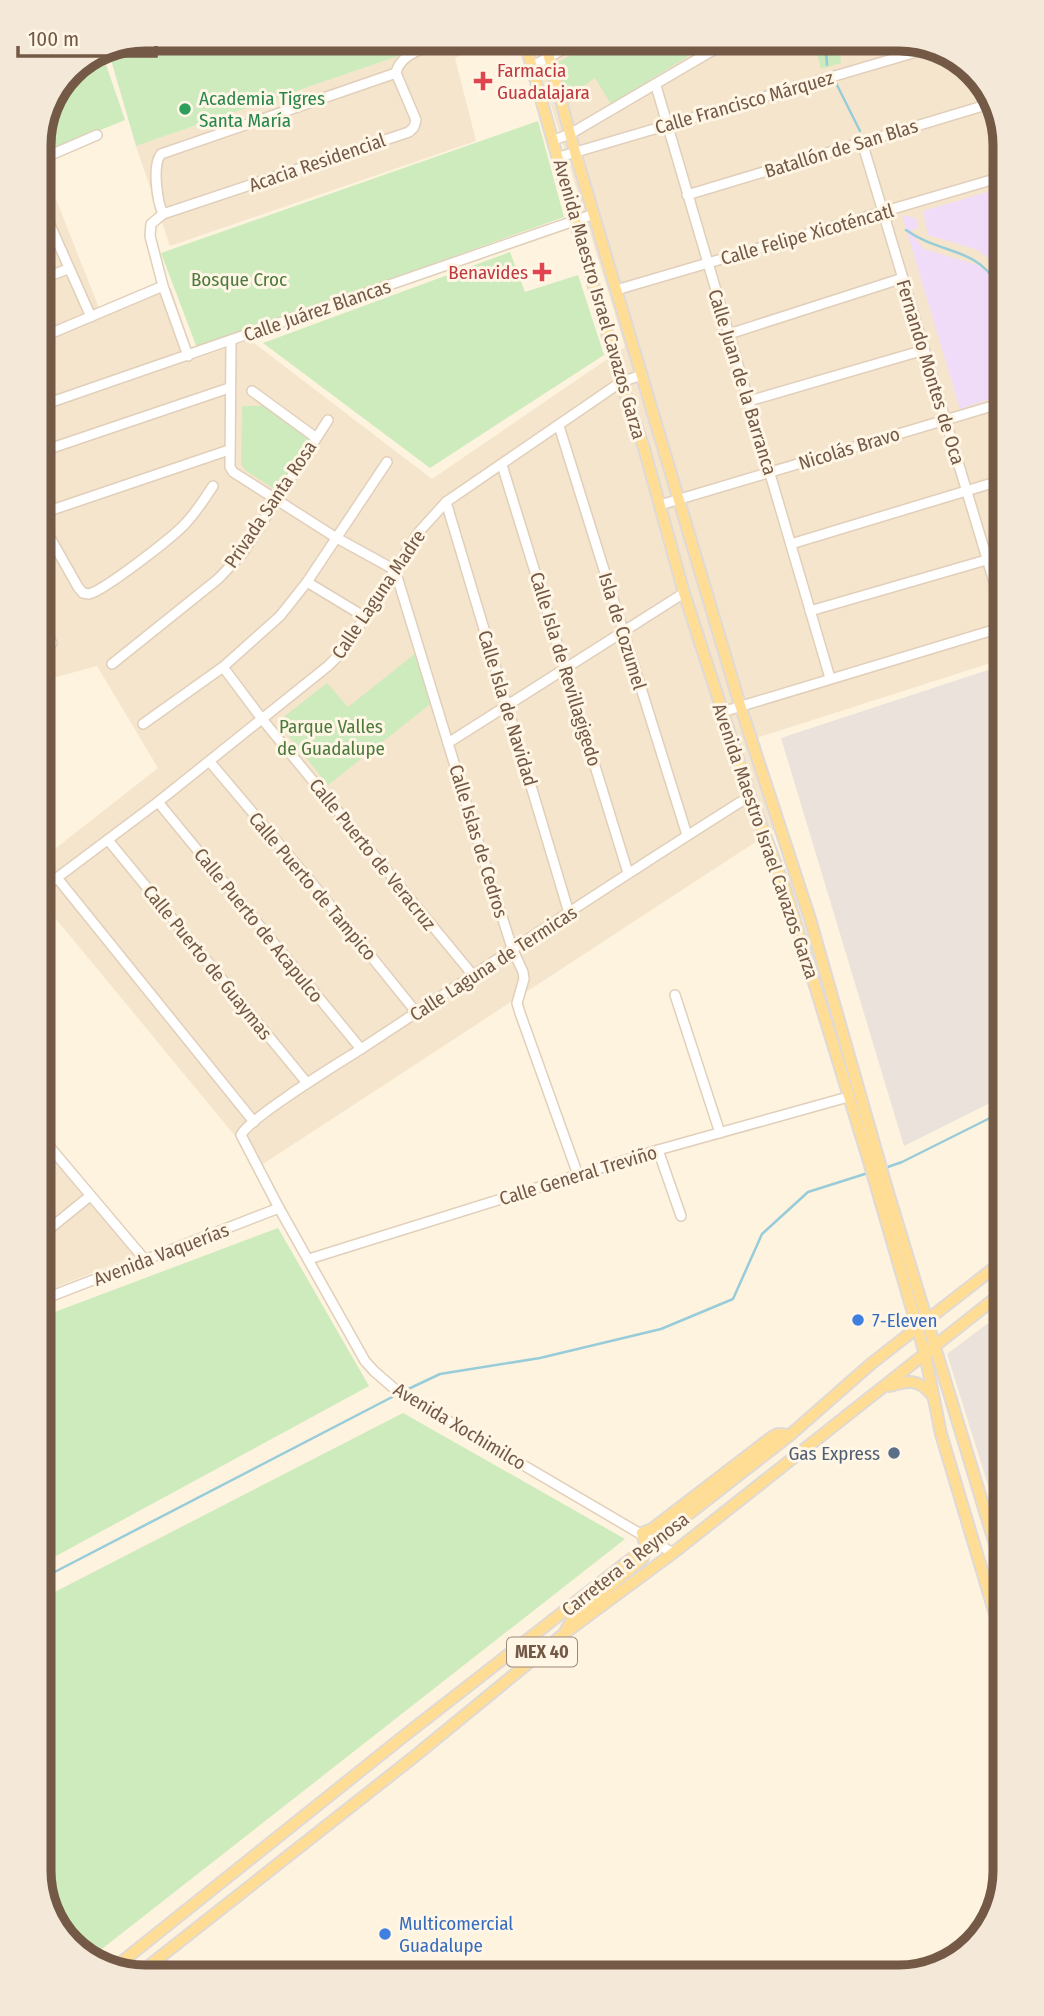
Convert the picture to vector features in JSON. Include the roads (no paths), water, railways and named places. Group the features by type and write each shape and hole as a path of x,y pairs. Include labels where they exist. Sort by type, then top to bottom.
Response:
{"main road":[{"name":"Avenida Maestro Israel Cavazos Garza","path":"528,51 621,382 660,505 684,593 750,796 785,888 848,1097 872,1155"},
{"name":"Avenida Maestro Israel Cavazos Garza","path":"547,51 740,705 810,919 925,1354 941,1434 993,1607"},
{"name":"Avenida Maestro Israel Cavazos Garza","path":"882,1190 927,1319 993,1537"},
{"name":"Carretera a Reynosa","path":"122,1962 404,1736 790,1435 872,1363 993,1269"},
{"path":"980,1310 993,1295"},
{"name":"Carretera a Reynosa","path":"150,1965 415,1756 565,1633 673,1553 993,1300"},
{"path":"884,1388 914,1381 925,1387 933,1398"},
{"path":"565,1633 573,1618 645,1555 650,1545 642,1533 652,1529 772,1437 784,1433 790,1435"}],"street":[{"path":"188,356 163,286 150,230 155,219 163,214 157,194 156,161 161,155 396,73 401,61 408,55 420,51"},
{"path":"533,66 561,51"},
{"path":"554,140 570,134 656,86 713,51"},
{"name":"Calle Francisco Márquez","path":"559,157 914,53"},
{"name":"Acacia Residencial","path":"163,214 409,132 416,120 396,73"},
{"name":"Calle Juan de la Barranca","path":"656,86 830,678"},
{"name":"Batallón de San Blas","path":"687,195 984,105"},
{"path":"51,155 97,135"},
{"name":"Fernando Montes de Oca","path":"862,142 993,579"},
{"name":"Calle Felipe Xicoténcatl","path":"616,290 993,179"},
{"name":"Calle Juárez Blancas","path":"51,402 594,214"},
{"path":"51,236 91,317"},
{"path":"51,275 68,269"},
{"path":"729,334 903,278"},
{"path":"51,333 163,286"},
{"path":"231,340 229,462 233,472 335,537 395,570"},
{"path":"749,401 924,350"},
{"name":"Calle Laguna Madre","path":"51,883 328,666 340,654 418,533 446,502 621,382 642,375"},
{"path":"51,448 229,388"},
{"path":"252,391 315,437"},
{"name":"Nicolás Bravo","path":"660,505 993,406"},
{"name":"Privada Santa Rosa","path":"112,664 218,579 242,554 328,420"},
{"name":"Isla de Cozumel","path":"559,426 688,835"},
{"path":"51,510 229,450"},
{"path":"143,724 223,667 280,616 307,582 387,462"},
{"name":"Calle Isla de Revillagigedo","path":"502,465 628,873"},
{"path":"791,544 993,483"},
{"path":"51,539 83,593 96,593 181,528 199,508 212,486"},
{"name":"Calle Isla de Navidad","path":"446,502 569,913"},
{"path":"810,611 993,558"},
{"name":"Calle Islas de Cedros","path":"395,570 512,948 524,979 517,1003 520,1013 578,1175"},
{"path":"307,582 365,617"},
{"path":"448,743 684,593"},
{"path":"722,712 993,630"},
{"name":"Calle Puerto de Veracruz","path":"223,667 262,719 472,974"},
{"name":"Calle Puerto de Tampico","path":"209,762 312,883 416,1012"},
{"name":"Calle Laguna de Termicas","path":"241,1135 254,1122 307,1083 750,796"},
{"name":"Calle Puerto de Acapulco","path":"158,802 361,1049"},
{"name":"Calle Puerto de Guaymas","path":"108,841 307,1083"},
{"path":"58,879 254,1122"},
{"path":"675,995 720,1133"},
{"name":"Calle General Treviño","path":"309,1259 658,1150 848,1097"},
{"name":"Avenida Xochimilco","path":"241,1135 365,1360 381,1378 397,1391 642,1533"},
{"path":"51,1149 146,1261"},
{"path":"658,1150 681,1216"},
{"path":"51,1228 90,1196"},
{"name":"Avenida Vaquerías","path":"51,1296 279,1208"},
{"path":"650,1545 673,1553"}],"waterway":[{"path":"826,51 827,65"},
{"path":"836,83 860,131"},
{"path":"906,230 979,263 993,278"},
{"path":"885,1168 993,1116"},
{"path":"402,1392 440,1374 540,1358 661,1329 733,1299 762,1234 808,1192 868,1173"},
{"path":"51,1574 396,1395"}],"place":[{"name":"Farmacia Guadalajara","path":"483,81"},
{"name":"Academia Tigres Santa María","path":"185,109"},
{"name":"Benavides","path":"542,272"},
{"name":"7-Eleven","path":"858,1320"},
{"name":"Gas Express","path":"894,1453"},
{"name":"Multicomercial Guadalupe","path":"385,1934"}],"park label":[{"name":"Bosque Croc","path":"239,279"},
{"name":"Parque Valles de Guadalupe","path":"331,737"}]}
